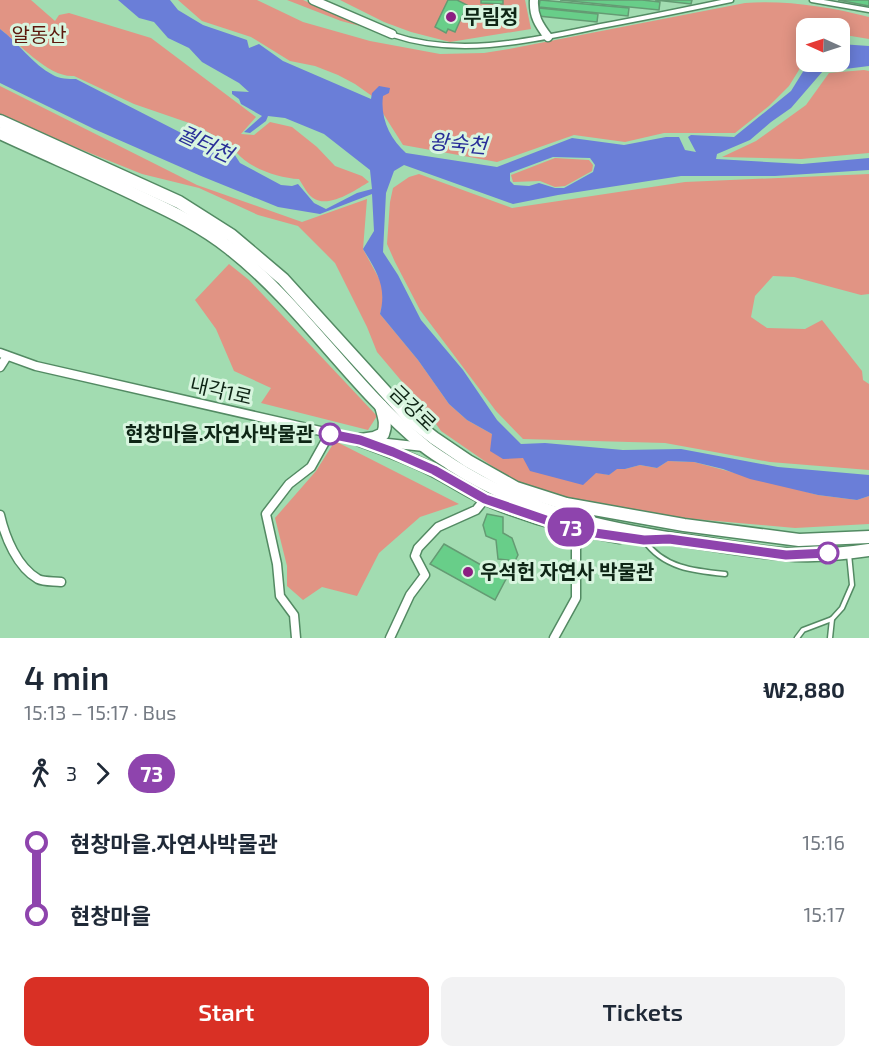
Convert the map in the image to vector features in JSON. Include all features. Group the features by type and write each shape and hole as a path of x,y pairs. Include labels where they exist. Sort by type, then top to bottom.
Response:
{"main road":[{"name":"금강로","path":"0,121 179,202 231,235 283,279 411,420 429,443 468,461 516,488 566,504 684,525 799,540 869,537"},
{"name":"금강로","path":"0,133 121,187 183,218 228,247 259,273 292,306 380,404 471,477 530,505 592,524 669,539 786,555 869,550"},
{"path":"360,440 382,434 385,420 380,404"},
{"path":"360,440 434,470 485,499 546,520 580,529 644,540 669,539"}],"street":[{"path":"313,0 392,34"},
{"path":"534,0 533,9 537,22 548,37"},
{"path":"0,367 3,355"},
{"name":"내각1로","path":"3,355 36,366 330,434 360,440 429,443"},
{"path":"296,638 294,615 280,596 277,564 266,514 289,484 311,466 330,434"},
{"path":"390,638 410,595 425,575 415,556 418,548 438,527 476,510 485,499"},
{"path":"0,515 4,532 23,567 39,580 61,582"},
{"path":"554,638 576,598 576,549 580,529"}],"lane":[{"path":"392,34 435,45 456,47 548,37 731,0"},
{"path":"812,0 869,10"},
{"path":"644,540 651,550 663,560 682,568 725,574"},
{"path":"797,638 803,630 832,619 842,608 852,585 849,553"},
{"path":"830,638 832,619"}],"green space":[{"name":"알동산","path":"0,0 31,0 55,21 59,15 69,13 151,38 256,117 241,134 254,135 270,122 292,127 317,147 335,166 362,176 369,182 342,197 319,201 309,194 299,179 282,177 248,163 236,152 238,150 235,147 195,125 134,104 74,76 55,71 45,66 0,29"},
{"path":"178,0 257,0 303,22 370,41 440,54 484,53 745,3 761,2 808,5 869,17 869,39 850,36 850,18 796,18 798,72 789,86 769,106 735,133 664,133 625,142 574,135 497,162 403,145 372,96 355,84 315,66 290,61 251,37 202,21"},
{"path":"287,0 303,0 364,27 341,21"},
{"path":"340,0 525,0 531,29 450,42 384,22"},
{"path":"869,71 869,153 801,159 722,157 756,141 806,105 829,73"},
{"path":"0,86 197,185 302,222 367,199 363,249 382,284 383,301 380,314 418,360 449,404 467,420 492,434 523,458 609,475 617,468 625,469 640,465 657,468 668,461 694,462 818,495 857,500 869,496 869,524 795,528 683,518 565,497 518,484 441,431 377,352 335,263 298,226 258,215 199,188 142,174 0,114"},
{"path":"555,158 589,160 593,165 592,171 565,186 555,187 540,181 513,182 511,175"},
{"path":"419,174 512,208 685,182 869,174 869,294 861,295 794,277 773,276 755,296 751,317 767,328 805,329 822,320 862,371 863,380 869,384 869,470 770,462 665,443 523,439 496,411 420,310 387,244 393,188 409,177"},
{"path":"229,264 249,280 377,416 368,430 261,403 271,388 234,371 216,329 195,300"},
{"path":"335,441 459,504 420,517 379,553 357,596 322,587 303,600 287,586 287,566 275,518 316,471"}],"water":[{"name":"궐터천","path":"118,0 170,0 178,10 203,25 247,40 249,48 259,44 283,61 371,99 372,93 379,86 390,88 389,93 383,96 383,112 387,128 406,153 497,167 572,138 624,145 666,137 679,137 685,150 696,152 688,137 691,135 734,137 791,91 803,72 822,72 791,108 750,140 717,154 716,159 802,164 869,158 869,170 775,176 681,176 513,204 404,165 394,171 386,193 383,252 398,275 421,320 463,370 497,420 521,444 545,443 623,450 681,449 778,467 869,475 869,496 857,500 818,495 750,479 694,462 668,461 657,468 640,465 617,469 609,475 596,473 583,485 530,471 523,458 503,459 490,451 492,434 467,420 449,404 418,360 380,314 382,296 379,280 363,249 374,231 372,194 320,214 278,207 94,129 0,83 0,29 53,75 76,79 193,139 222,144 231,149 240,163 281,185 298,184 314,203 326,209 357,193 372,189 370,170 324,134 285,118 268,116 266,121 250,133 244,132 262,116 241,104 232,91 249,92 239,83 202,62 189,48 168,38 154,22 139,18","holes":["553,157 590,158 595,165 593,172 564,188 539,183 529,186 514,185 510,181 510,173"]},
{"path":"850,45 869,46 869,66 850,68"}],"building":[{"name":"무림정","path":"448,0 457,0 467,5 455,32 448,29 446,33 435,27"},
{"path":"481,0 503,0 503,4 481,3"},
{"path":"540,0 629,8 628,16 539,7"},
{"path":"560,0 642,0 660,2 659,10"},
{"path":"655,0 692,0 691,4"},
{"path":"838,0 869,0 869,6"},
{"path":"539,8 598,14 597,22 538,16"},
{"path":"487,514 503,517 503,533 512,538 518,555 506,579 499,572 508,560 498,559 496,540 486,536 483,525"},
{"name":"우석헌 자연사 박물관","path":"444,544 506,579 495,600 430,564"}],"bus line":[{"name":"73","path":"330,434 360,440 393,452 434,470 485,499 546,520 595,533 644,540 669,539 786,555 828,553"}],"place":[{"name":"무림정","path":"451,17"},
{"name":"현창마을.자연사박물관","path":"330,434"},
{"name":"우석헌 자연사 박물관","path":"468,572"}],"water label":[{"name":"왕숙천","path":"458,144"}]}
